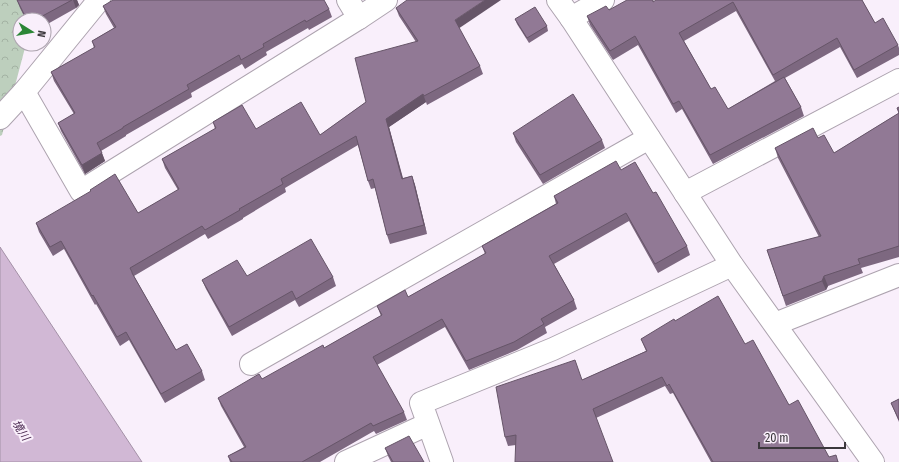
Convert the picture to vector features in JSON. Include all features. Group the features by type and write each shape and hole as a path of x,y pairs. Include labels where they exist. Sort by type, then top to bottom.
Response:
{"street":[{"path":"0,118 24,92 99,0"},
{"path":"348,0 360,18"},
{"path":"24,92 81,191 360,18 386,0"},
{"path":"558,0 732,265 873,462"},
{"path":"571,18 604,0"},
{"path":"685,193 899,80"},
{"path":"252,364 649,138"},
{"path":"442,462 421,403 553,349 732,265"},
{"path":"775,324 899,275"},
{"path":"346,462 428,424"}],"green space":[{"path":"0,0 19,0 25,12 12,12 12,52 24,52 2,135 0,136"}],"water":[{"name":"境川","path":"0,247 142,462 0,462"}],"building":[{"path":"17,0 72,0 50,12 23,12"},
{"path":"113,0 324,0 329,9 306,22 305,20 263,44 264,47 241,60 239,55 187,85 189,89 97,143 102,153 82,165 58,123 75,113 51,72 95,47 92,41 116,27 103,6"},
{"path":"407,0 485,0 455,20 480,66 424,96 423,94 386,119 402,179 412,176 424,225 387,235 373,179 368,181 356,136 281,179 283,184 239,209 240,210 205,230 202,226 130,268 176,350 187,344 202,371 161,394 126,332 117,337 61,241 50,247 36,223 91,191 90,190 115,174 138,213 179,189 162,159 216,128 213,122 242,105 256,129 301,102 320,135 366,102 355,58 418,41 396,8"},
{"path":"627,0 653,0 653,2 656,0 862,0 875,23 883,18 898,45 854,70 837,38 773,75 733,2 679,33 711,89 715,87 728,109 784,77 801,107 710,155 679,101 673,104 635,36 610,51 587,16 606,6 609,10"},
{"path":"535,7 547,26 527,38 515,19"},
{"path":"573,94 602,140 540,175 513,133"},
{"path":"899,113 899,246 858,259 860,264 824,276 822,281 783,296 767,250 821,236 775,148 813,128 818,138 824,135 834,153"},
{"path":"616,161 621,170 635,162 653,193 656,192 687,246 655,264 626,213 549,256 574,300 541,319 544,324 514,342 466,361 442,319 373,357 404,412 373,426 371,423 302,462 232,462 228,456 246,447 218,398 259,374 262,379 323,345 324,348 382,315 377,306 405,290 408,297 486,253 482,246 558,203 554,196"},
{"path":"311,239 333,277 296,299 292,291 229,327 202,280 237,260 247,276"},
{"path":"718,296 745,344 753,340 789,405 798,400 829,457 836,455 838,462 713,462 669,384 667,386 662,377 593,409 613,462 515,462 516,435 505,437 496,387 575,360 582,380 647,351 641,339 674,319 675,321"},
{"path":"899,399 899,420 891,403"},
{"path":"409,436 424,462 393,462 385,448"}]}
